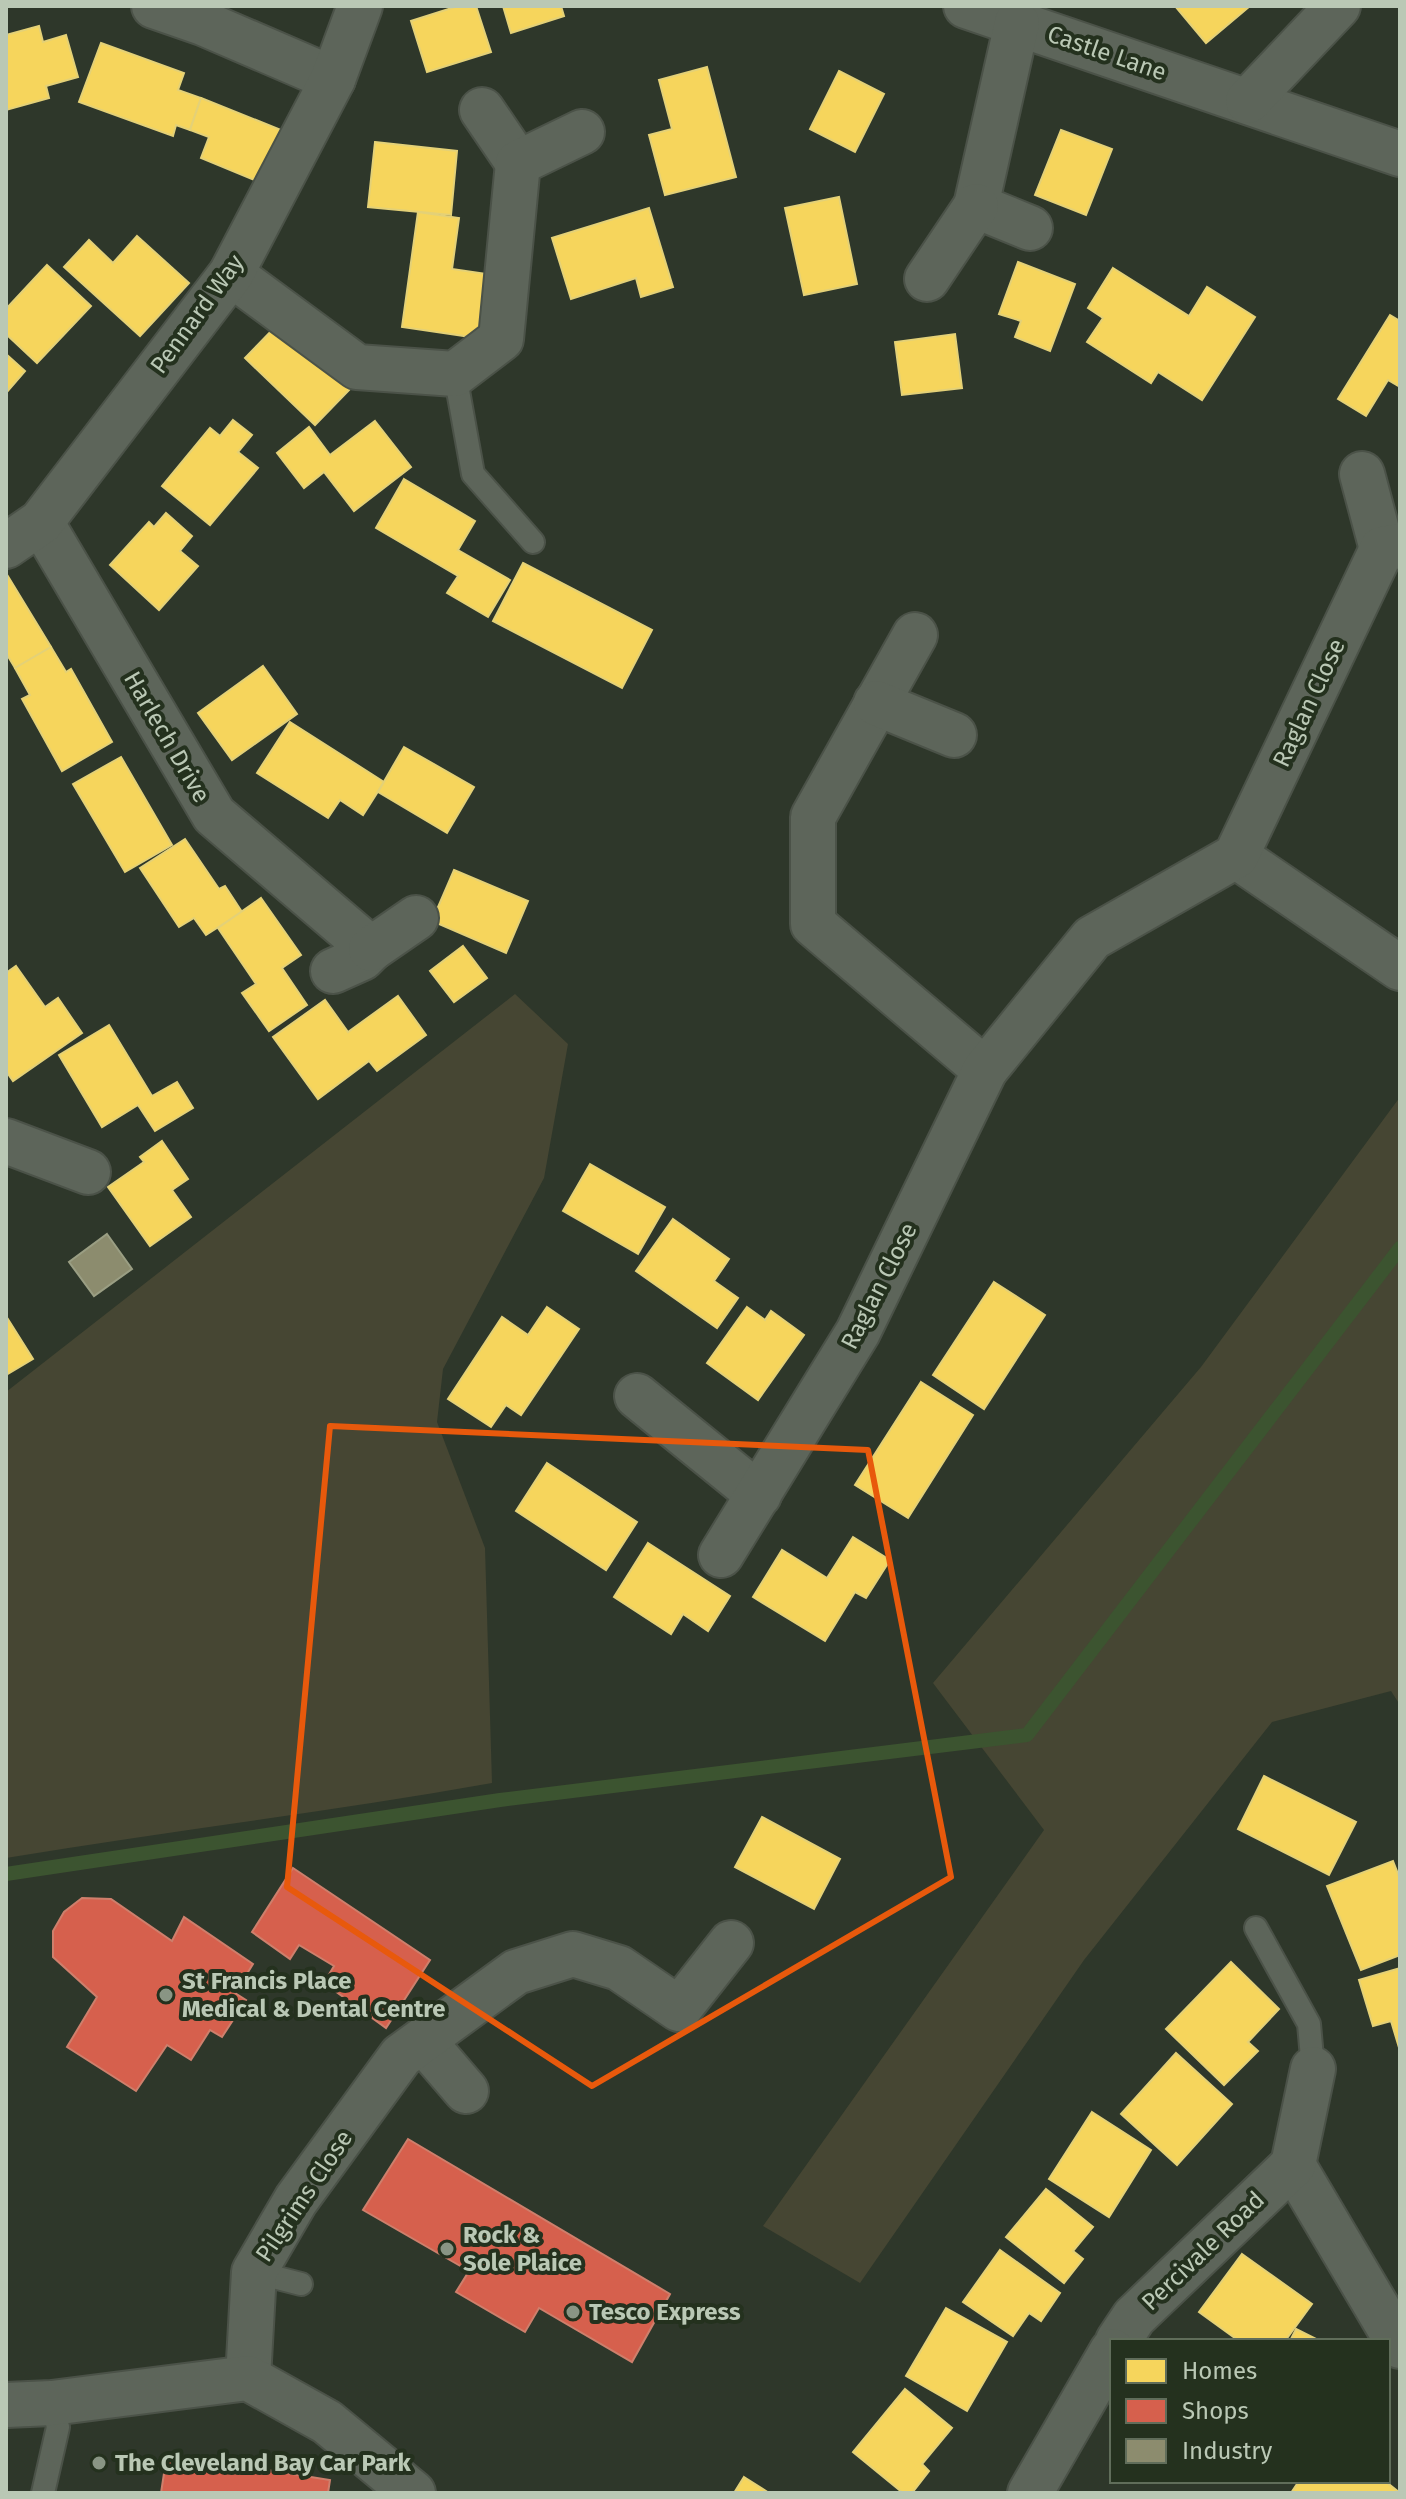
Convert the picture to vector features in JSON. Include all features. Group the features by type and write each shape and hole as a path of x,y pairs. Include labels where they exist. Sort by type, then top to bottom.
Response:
{"street":[{"path":"154,6 203,23 333,79"},
{"name":"Pennard Way","path":"23,534 231,274 333,79 360,6"},
{"name":"Castle Lane","path":"966,6 1400,154"},
{"path":"1248,101 1338,6"},
{"path":"927,279 976,206 1017,23"},
{"path":"231,274 357,367 455,374 501,339 518,163 482,110"},
{"path":"518,163 582,132"},
{"path":"976,206 1030,228"},
{"name":"Raglan Close","path":"721,1555 858,1332 985,1070 1092,938 1236,856 1391,548 1362,474"},
{"name":"Harlech Drive","path":"23,534 214,815 371,949"},
{"path":"915,635 813,817 813,924 985,1070"},
{"path":"876,703 954,735"},
{"path":"1236,856 1400,968"},
{"path":"333,971 362,958 416,918"},
{"path":"8,1148 88,1172"},
{"path":"637,1396 759,1495"},
{"name":"Pilgrims Close","path":"248,2378 254,2272 296,2200 401,2056 516,1972 573,1954 619,1968 679,2009 731,1943"},
{"path":"424,2042 466,2091"},
{"path":"1313,2069 1293,2165 1400,2346"},
{"name":"Percivale Road","path":"1119,2339 1134,2317 1293,2165"},
{"path":"1030,2493 1110,2354"},
{"path":"6,2405 52,2403 248,2378 327,2422 413,2493"}],"lane":[{"path":"455,374 473,474 533,542"},
{"path":"1256,1928 1309,2024 1313,2069"},
{"path":"254,2272 301,2284"},
{"path":"43,2493 58,2427 52,2403"}],"highlighted area":[{"path":"330,1426 868,1450 951,1877 592,2086 287,1887"}],"green space":[{"path":"515,994 568,1044 544,1178 443,1369 437,1422 485,1548 492,1783 6,1858 6,1392"},
{"path":"1400,1097 1400,1705 1391,1691 1272,1722 1084,1960 860,2283 763,2226 1044,1830 933,1683 1201,1367"}],"building: Homes":[{"path":"458,6 476,6 491,52 427,72 411,21"},
{"path":"503,6 561,6 564,16 511,33"},
{"path":"1175,6 1250,6 1206,43"},
{"path":"39,26 43,42 66,35 78,77 46,86 49,98 6,110 6,35"},
{"path":"101,43 184,73 178,90 201,98 190,130 176,125 173,136 79,102"},
{"path":"707,67 736,177 665,195 649,135 672,129 659,80"},
{"path":"839,71 884,94 855,152 810,129"},
{"path":"201,98 281,130 259,182 201,158 209,137 190,130"},
{"path":"1061,130 1112,149 1086,215 1035,195"},
{"path":"375,142 457,151 451,215 368,207"},
{"path":"839,197 857,284 804,295 785,208"},
{"path":"649,208 673,287 641,297 636,278 571,299 552,238"},
{"path":"418,212 459,218 452,269 487,274 478,338 402,327"},
{"path":"137,236 189,283 140,336 64,267 89,240 113,263"},
{"path":"1018,262 1075,284 1050,351 1015,337 1021,321 999,314"},
{"path":"47,265 91,306 37,363 6,334 6,309"},
{"path":"1113,268 1189,316 1207,287 1255,317 1202,400 1158,372 1151,383 1087,342 1103,318 1088,308"},
{"path":"1390,315 1400,321 1400,387 1388,380 1366,416 1338,399"},
{"path":"282,320 351,388 315,425 245,358"},
{"path":"955,334 962,388 902,395 895,342"},
{"path":"6,354 25,371 6,393"},
{"path":"233,420 252,435 238,452 258,468 210,525 162,486 210,428 220,436"},
{"path":"375,421 411,467 354,511 324,472 304,488 277,453 309,427 330,455"},
{"path":"404,479 475,521 458,550 510,580 488,617 447,593 458,576 376,528"},
{"path":"166,513 192,536 180,551 198,566 159,610 110,565 149,522 154,527"},
{"path":"523,563 652,630 622,688 493,621"},
{"path":"6,573 51,647 15,668 6,653"},
{"path":"51,647 66,672 71,669 112,742 62,771 22,699 30,695 15,668"},
{"path":"263,666 297,714 232,760 198,713"},
{"path":"290,722 384,782 363,815 340,800 328,818 257,773"},
{"path":"404,747 474,787 447,833 378,792"},
{"path":"121,757 172,845 125,872 73,784"},
{"path":"185,839 219,889 225,886 242,912 206,935 194,918 179,927 140,868"},
{"path":"454,870 528,901 506,953 432,921"},
{"path":"261,898 301,955 282,968 307,1005 269,1031 242,993 256,984 218,928"},
{"path":"463,946 487,978 454,1002 430,971"},
{"path":"16,966 45,1007 58,998 82,1033 13,1081 6,1071 6,973"},
{"path":"398,996 426,1035 377,1071 369,1061 318,1099 273,1037 325,1000 348,1032"},
{"path":"109,1025 152,1096 177,1082 193,1108 155,1131 138,1105 102,1127 59,1055"},
{"path":"162,1141 188,1179 172,1190 191,1217 150,1246 108,1187 144,1162 140,1157"},
{"path":"590,1164 665,1207 638,1254 563,1211"},
{"path":"673,1219 729,1259 714,1281 738,1298 717,1328 636,1271"},
{"path":"994,1282 1045,1315 984,1409 933,1375"},
{"path":"547,1307 579,1329 521,1415 506,1405 491,1427 448,1399 502,1317 528,1335"},
{"path":"747,1307 765,1320 771,1311 804,1335 758,1400 707,1363"},
{"path":"6,1316 33,1359 6,1375"},
{"path":"921,1382 973,1415 908,1518 855,1485"},
{"path":"547,1463 637,1522 606,1570 516,1511"},
{"path":"853,1537 890,1560 866,1598 855,1592 825,1641 753,1597 782,1550 827,1578"},
{"path":"648,1543 730,1596 708,1631 683,1614 671,1634 614,1597"},
{"path":"1264,1776 1356,1822 1329,1875 1238,1829"},
{"path":"762,1817 840,1859 814,1909 735,1867"},
{"path":"1393,1861 1400,1879 1400,1955 1361,1970 1327,1886"},
{"path":"1231,1962 1279,2009 1248,2042 1258,2051 1224,2085 1166,2029"},
{"path":"1400,1968 1400,2051 1391,2021 1373,2026 1359,1980"},
{"path":"1176,2053 1232,2104 1177,2165 1121,2114"},
{"path":"1092,2112 1151,2150 1109,2217 1049,2179"},
{"path":"1046,2189 1093,2227 1073,2251 1083,2259 1064,2283 1006,2237"},
{"path":"1000,2250 1060,2293 1041,2321 1029,2313 1013,2336 963,2302"},
{"path":"1242,2254 1312,2304 1286,2339 1236,2339 1199,2312"},
{"path":"946,2308 1007,2342 967,2411 906,2376"},
{"path":"1296,2329 1316,2339 1291,2339"},
{"path":"905,2389 952,2428 922,2464 929,2471 912,2493 903,2493 853,2452"},
{"path":"744,2477 769,2493 734,2493"},
{"path":"1298,2483 1388,2483 1400,2493 1291,2493"}],"building: Shops":[{"path":"293,1868 430,1960 386,2028 324,1983 334,1966 299,1945 290,1959 252,1932"},
{"name":"St Francis Place Medical & Dental Centre","path":"82,1898 111,1899 172,1941 184,1917 253,1964 235,1993 246,2000 222,2037 210,2030 191,2060 167,2045 136,2091 67,2047 97,1997 53,1957 53,1931 64,1912"},
{"path":"408,2139 670,2294 632,2362 539,2308 525,2332 456,2292 469,2271 363,2210"},
{"path":"167,2454 330,2480 328,2493 161,2493"}],"building: Industry":[{"path":"107,1234 132,1269 94,1296 69,1262"}],"waterway":[{"path":"6,1874 500,1800 1027,1735 1400,1248"}],"place":[{"name":"St Francis Place Medical & Dental Centre","path":"166,1995"},
{"name":"Rock & Sole Plaice","path":"447,2249"},
{"name":"Tesco Express","path":"573,2312"},
{"name":"The Cleveland Bay Car Park","path":"99,2463"}]}
